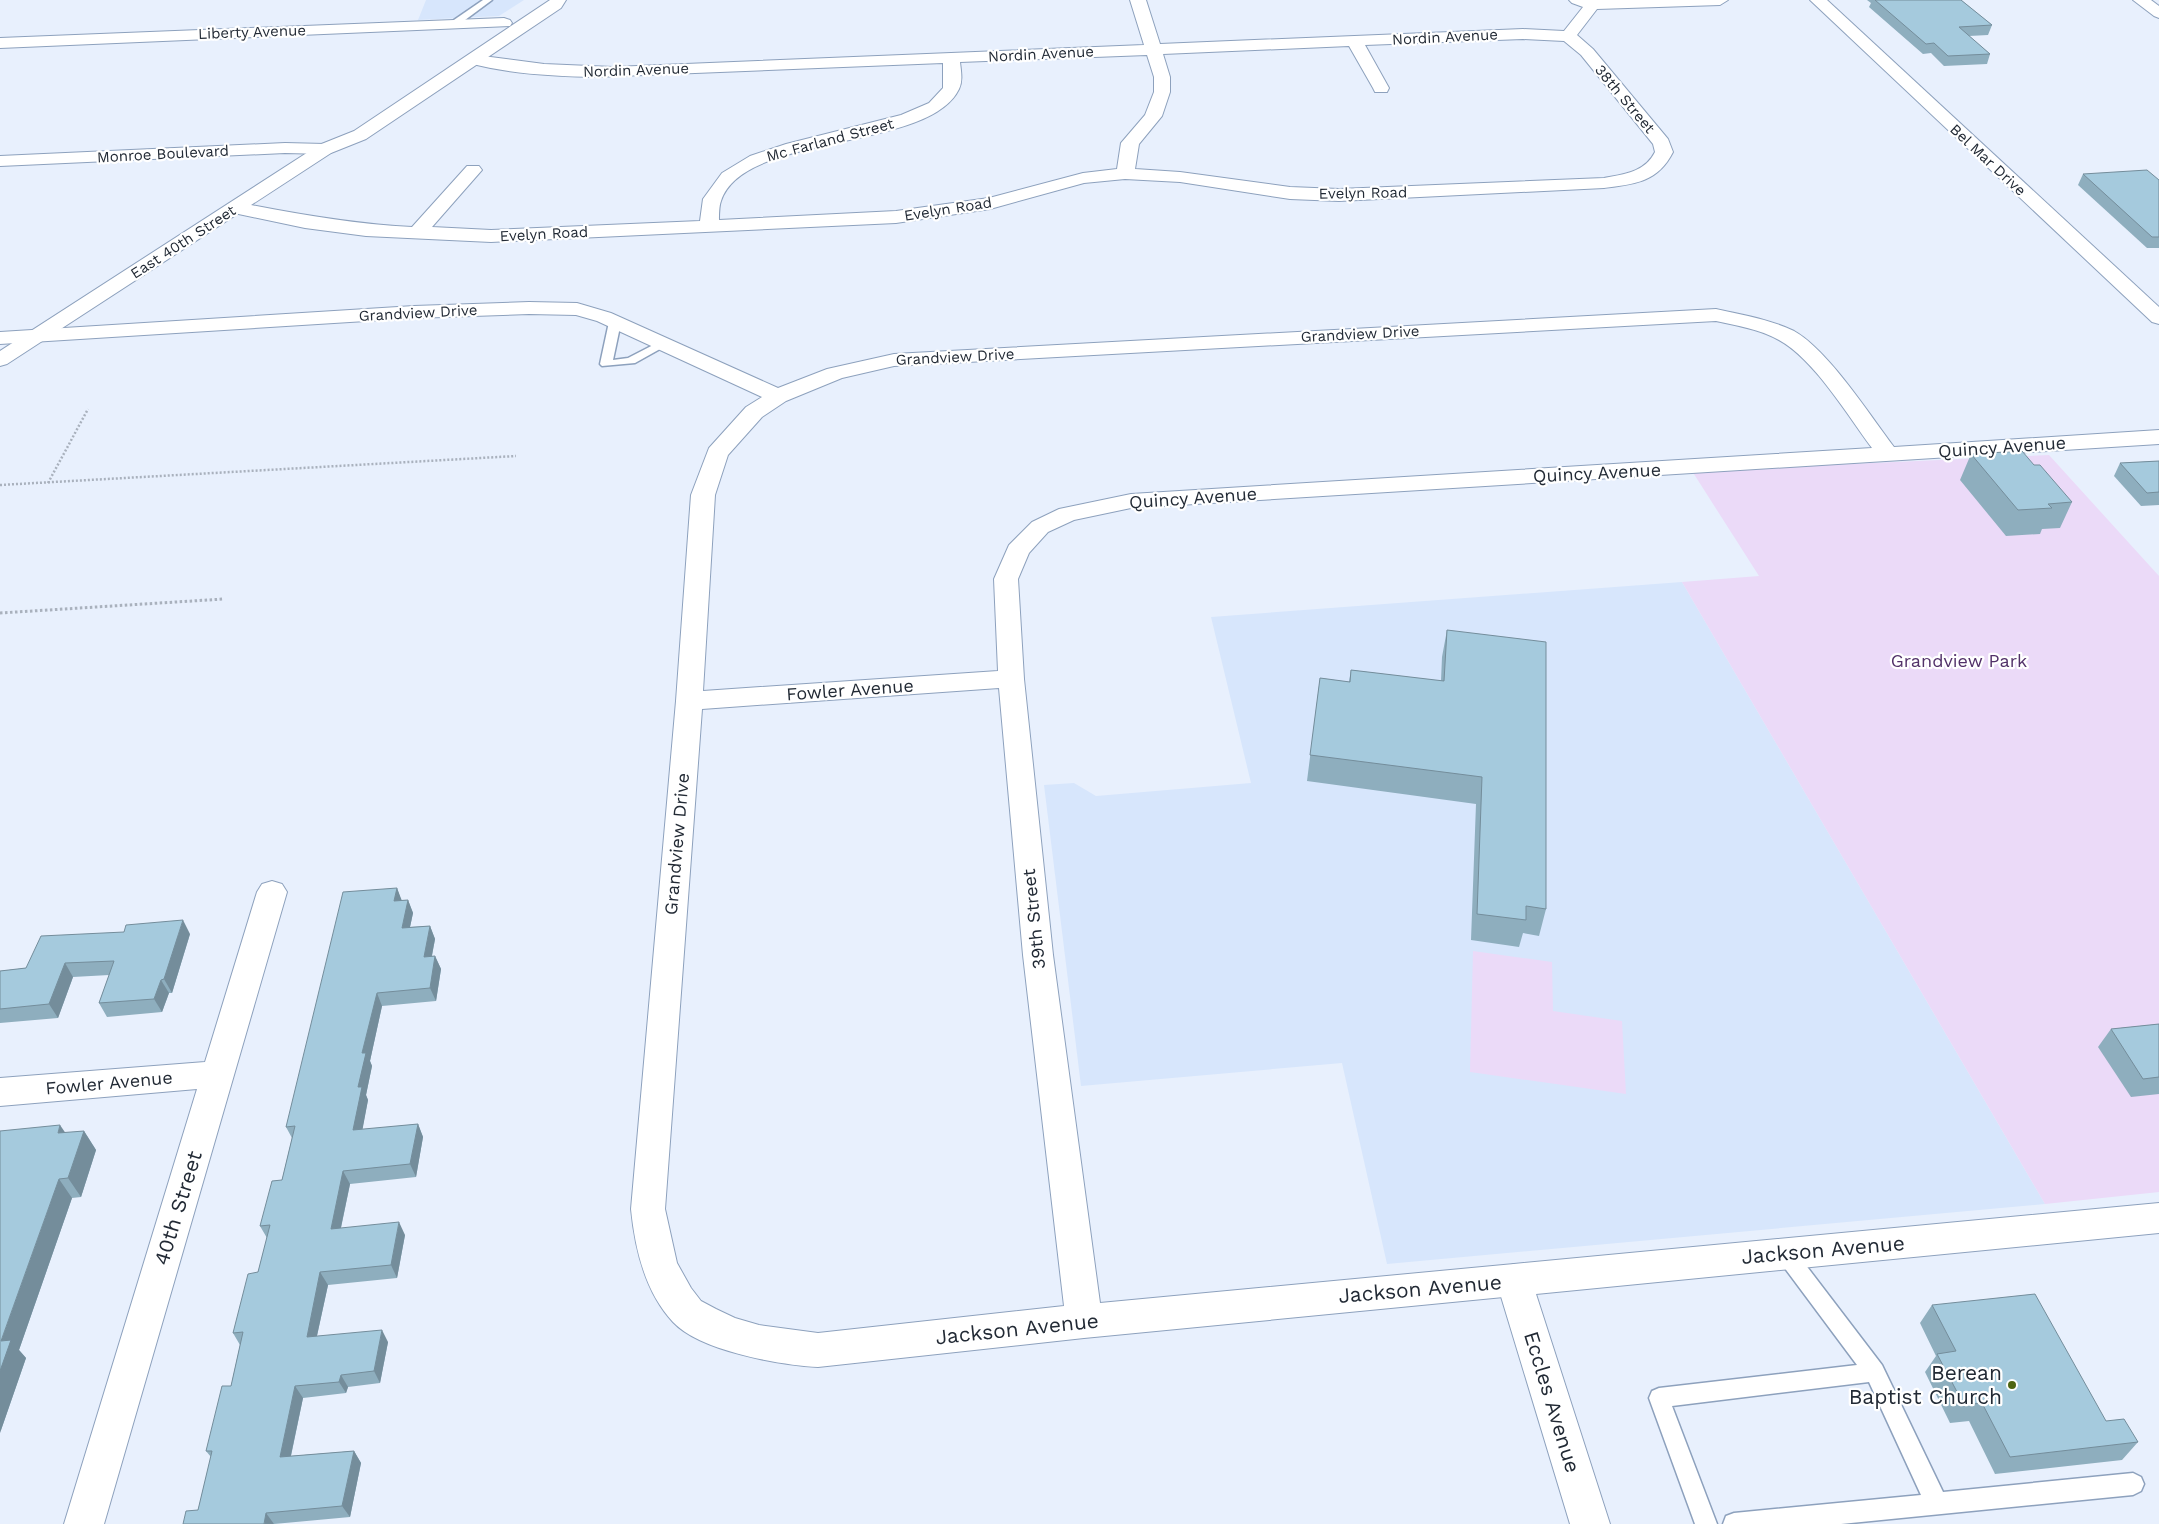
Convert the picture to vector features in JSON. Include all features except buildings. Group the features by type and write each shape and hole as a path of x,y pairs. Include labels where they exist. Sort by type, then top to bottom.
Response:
{"street":[{"name":"East 40th Street","path":"325,149 337,131 539,0"},
{"name":"East 40th Street","path":"0,360 325,149 360,135 556,5 558,0"},
{"path":"1125,174 1130,143 1153,116 1162,92 1162,77 1138,0"},
{"path":"1568,36 1584,3 1720,0"},
{"name":"Bel Mar Drive","path":"1818,0 2159,318"},
{"path":"2141,0 2159,12"},
{"name":"Liberty Avenue","path":"0,43 26,40 504,23"},
{"name":"Nordin Avenue","path":"475,60 527,69 586,72 951,59 1152,48 1356,42 1523,34 1568,36"},
{"name":"38th Street","path":"1568,36 1586,52 1662,143 1664,152 1655,169"},
{"path":"1356,42 1381,88"},
{"name":"Mc Farland Street","path":"709,226 712,200 725,180 736,171 783,151 921,113 940,102 951,90 953,80 951,59"},
{"name":"Monroe Boulevard","path":"0,162 276,149 325,149"},
{"name":"Evelyn Road","path":"236,208 305,222 416,234 491,236 896,217 990,203 1083,178 1125,174 1180,177 1290,193 1339,195 1604,183 1642,176 1655,169"},
{"path":"416,234 473,170"},
{"name":"Grandview Drive","path":"0,338 414,312 529,308 577,309 615,322 778,396"},
{"name":"Grandview Drive","path":"688,1312 665,1280 652,1244 648,1209 689,701 703,495 708,473 717,453 732,434 754,412 778,396 816,378 852,366 894,360 1716,315 1762,325 1788,336 1810,352 1889,455"},
{"name":"Quincy Avenue","path":"1040,527 1067,514 1131,501 2159,437"},
{"name":"39th Street","path":"1040,527 1018,550 1006,579 1010,679 1038,955 1084,1321"},
{"name":"Fowler Avenue","path":"689,701 1010,679"},
{"name":"40th Street","path":"84,1524 272,892"},
{"name":"Fowler Avenue","path":"0,1092 218,1074"},
{"name":"Jackson Avenue","path":"688,1312 724,1333 777,1348 818,1350 1084,1321 2159,1218"},
{"name":"Eccles Avenue","path":"1514,1280 1590,1524"}],"lane":[{"path":"454,24 488,0"},
{"path":"615,322 606,364 631,361 663,344"},
{"path":"1785,1253 1875,1372 1937,1504"},
{"path":"1706,1524 1658,1398 1875,1372"},
{"path":"1734,1524 2133,1484"}],"path":[{"path":"47,483 88,409"},
{"path":"0,485 516,456"},
{"path":"0,613 224,599"}],"shaded area":[{"path":"426,0 524,0 499,16 418,20"},
{"path":"1682,582 2045,1204 1387,1264 1342,1063 1081,1086 1044,785 1074,783 1096,796 1251,783 1211,617"}],"green space":[{"name":"Grandview Park","path":"2049,455 2159,576 2159,1192 2045,1204 1682,582 1759,576 1692,471"},
{"path":"1473,951 1552,962 1553,1011 1622,1021 1626,1094 1470,1072"}],"place":[{"name":"Berean Baptist Church","path":"2012,1385"}]}
